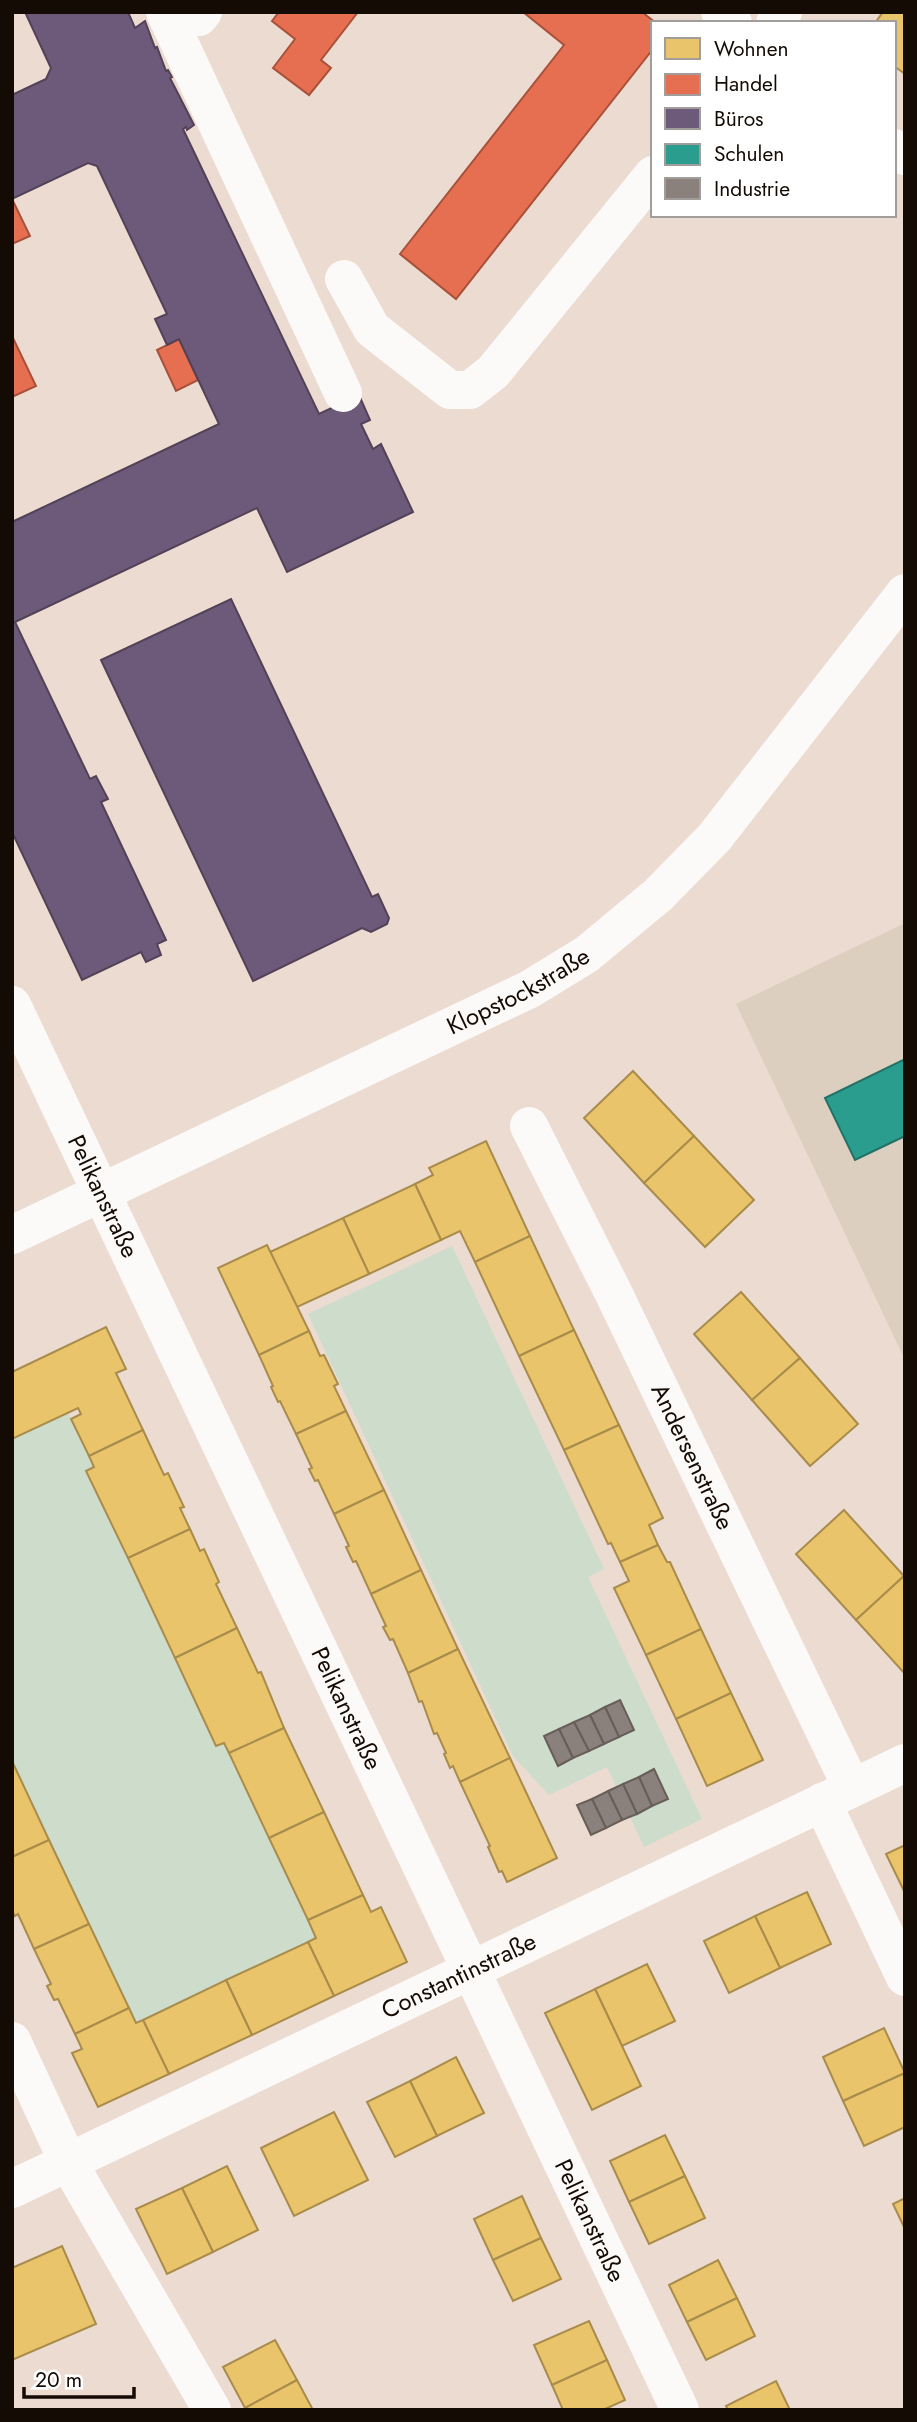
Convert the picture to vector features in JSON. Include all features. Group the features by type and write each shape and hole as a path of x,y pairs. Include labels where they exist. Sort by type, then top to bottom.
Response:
{"street":[{"path":"189,14 343,393"},
{"path":"344,279 372,329 450,390 470,390 493,372 651,177"},
{"name":"Klopstockstraße","path":"12,1234 519,994 587,954 658,895 714,838 905,593"},
{"name":"Pelikanstraße","path":"12,1005 680,2410"},
{"name":"Andersenstraße","path":"529,1126 613,1292 837,1795 905,1978"},
{"name":"Constantinstraße","path":"12,2189 905,1763"},
{"path":"12,2041 68,2162 212,2410"}],"shaded area":[{"path":"905,923 905,1360 736,1004"}],"green space":[{"path":"452,1246 604,1569 588,1577 702,1819 644,1847 607,1767 549,1795 513,1756 308,1314"},
{"path":"68,1412 94,1467 87,1471 220,1744 224,1743 229,1753 316,1938 136,2023 12,1761 12,1439"}],"building: Wohnen":[{"path":"883,12 905,12 905,74 896,67 896,21 876,21"},
{"path":"633,1071 694,1136 644,1183 584,1118"},
{"path":"694,1136 754,1200 705,1247 644,1183"},
{"path":"486,1141 530,1236 475,1262 460,1231 441,1240 415,1184 433,1175 429,1168"},
{"path":"415,1184 441,1240 369,1274 343,1218"},
{"path":"343,1218 369,1274 297,1307 270,1252"},
{"path":"530,1236 574,1330 519,1356 475,1262"},
{"path":"267,1245 309,1331 259,1355 218,1268"},
{"path":"741,1292 800,1358 752,1400 694,1334"},
{"path":"106,1327 126,1369 116,1373 143,1430 89,1456 71,1419 81,1414 78,1408 12,1439 12,1372"},
{"path":"574,1330 619,1425 564,1450 519,1356"},
{"path":"309,1331 320,1356 324,1355 338,1384 334,1386 346,1411 296,1434 280,1401 278,1402 259,1355"},
{"path":"800,1358 858,1424 810,1466 752,1400"},
{"path":"346,1411 384,1490 334,1514 318,1480 315,1481 309,1469 312,1468 296,1434"},
{"path":"619,1425 663,1518 649,1525 658,1545 620,1562 611,1543 608,1544 564,1450"},
{"path":"143,1430 164,1475 168,1473 184,1507 180,1508 190,1529 128,1558 86,1471 94,1467 89,1456"},
{"path":"384,1490 421,1570 371,1594 356,1561 353,1562 346,1547 349,1546 334,1514"},
{"path":"844,1510 904,1576 856,1620 796,1554"},
{"path":"190,1529 200,1551 204,1549 219,1582 216,1584 237,1628 175,1658 128,1558"},
{"path":"658,1545 667,1562 670,1562 701,1629 646,1655 614,1588 629,1581 620,1562"},
{"path":"421,1570 458,1649 408,1673 393,1639 390,1640 383,1627 386,1626 371,1594"},
{"path":"905,1577 905,1674 856,1620"},
{"path":"237,1628 258,1673 261,1672 284,1728 229,1753 224,1743 216,1746 175,1658"},
{"path":"701,1629 731,1693 676,1719 646,1655"},
{"path":"458,1649 510,1758 460,1782 453,1766 450,1768 444,1754 446,1753 437,1733 434,1734 408,1673"},
{"path":"731,1693 763,1760 707,1786 676,1719"},
{"path":"284,1728 324,1812 269,1838 229,1753"},
{"path":"510,1758 557,1858 507,1882 502,1871 499,1872 460,1782"},
{"path":"12,1761 49,1840 12,1857"},
{"path":"324,1812 363,1895 308,1920 269,1838"},
{"path":"49,1840 89,1924 34,1949 18,1914 15,1916 12,1911 12,1857"},
{"path":"905,1845 905,1893 886,1854"},
{"path":"807,1892 831,1944 780,1968 755,1916"},
{"path":"363,1895 371,1912 381,1907 407,1962 334,1996 308,1942 316,1938 308,1920"},
{"path":"755,1916 780,1968 729,1993 704,1941"},
{"path":"89,1924 129,2008 75,2034 58,1999 54,2000 47,1986 51,1984 34,1949"},
{"path":"308,1942 334,1996 252,2035 226,1980"},
{"path":"647,1964 675,2021 622,2046 595,1989"},
{"path":"226,1980 252,2035 169,2074 143,2020"},
{"path":"595,1989 641,2086 592,2110 545,2013"},
{"path":"129,2008 136,2023 143,2020 169,2074 98,2107 72,2053 82,2049 75,2034"},
{"path":"884,2028 905,2073 843,2101 823,2057"},
{"path":"456,2057 484,2113 437,2136 410,2081"},
{"path":"905,2073 905,2127 864,2146 843,2101"},
{"path":"410,2081 437,2136 395,2157 367,2102"},
{"path":"334,2112 368,2180 294,2216 261,2148"},
{"path":"665,2135 685,2176 629,2202 610,2161"},
{"path":"227,2166 258,2230 213,2252 182,2188"},
{"path":"685,2176 705,2218 649,2244 629,2202"},
{"path":"182,2188 213,2252 167,2274 136,2209"},
{"path":"522,2196 541,2238 493,2260 474,2219"},
{"path":"905,2198 905,2229 893,2204"},
{"path":"541,2238 561,2279 513,2301 493,2260"},
{"path":"62,2246 96,2324 12,2360 12,2268"},
{"path":"718,2260 737,2298 687,2322 669,2285"},
{"path":"737,2298 755,2336 706,2360 687,2322"},
{"path":"589,2321 607,2360 552,2385 534,2345"},
{"path":"275,2340 297,2380 245,2408 223,2367"},
{"path":"607,2360 625,2400 603,2410 563,2410 552,2385"},
{"path":"297,2380 313,2410 246,2410 245,2408"},
{"path":"776,2381 790,2410 728,2410 726,2406"}],"building: Handel":[{"path":"279,12 358,12 321,60 331,68 309,95 273,68 295,39 272,21"},
{"path":"523,12 642,12 653,21 651,21 651,52 456,299 400,254 564,45"},
{"path":"12,199 30,236 12,244"},
{"path":"12,336 36,386 12,397"},
{"path":"179,339 198,380 176,391 157,350"}],"building: Büros":[{"path":"25,12 128,12 135,28 145,21 155,48 157,47 166,71 168,70 172,77 170,78 194,125 187,130 186,127 183,129 319,414 359,395 370,420 361,424 373,449 381,444 413,512 287,572 257,508 15,622 90,779 96,776 108,799 101,802 166,940 157,944 161,955 146,962 141,952 82,980 12,832 12,522 219,424 179,339 167,345 155,319 167,314 97,166 88,163 12,199 12,95 46,79 51,68"},
{"path":"231,599 372,897 378,894 389,918 387,924 371,932 362,928 253,981 101,660"}],"building: Schulen":[{"path":"905,1059 905,1136 855,1160 825,1098"}],"building: Industrie":[{"path":"620,1700 634,1730 619,1737 605,1707"},
{"path":"605,1707 619,1737 604,1744 590,1715"},
{"path":"590,1715 604,1744 589,1751 574,1722"},
{"path":"574,1722 589,1751 573,1758 559,1729"},
{"path":"559,1729 573,1758 558,1766 544,1736"},
{"path":"654,1769 668,1799 652,1806 639,1777"},
{"path":"639,1777 652,1806 637,1814 623,1784"},
{"path":"623,1784 637,1814 622,1820 608,1791"},
{"path":"608,1791 622,1820 606,1828 592,1799"},
{"path":"592,1799 606,1828 591,1835 577,1805"}]}
